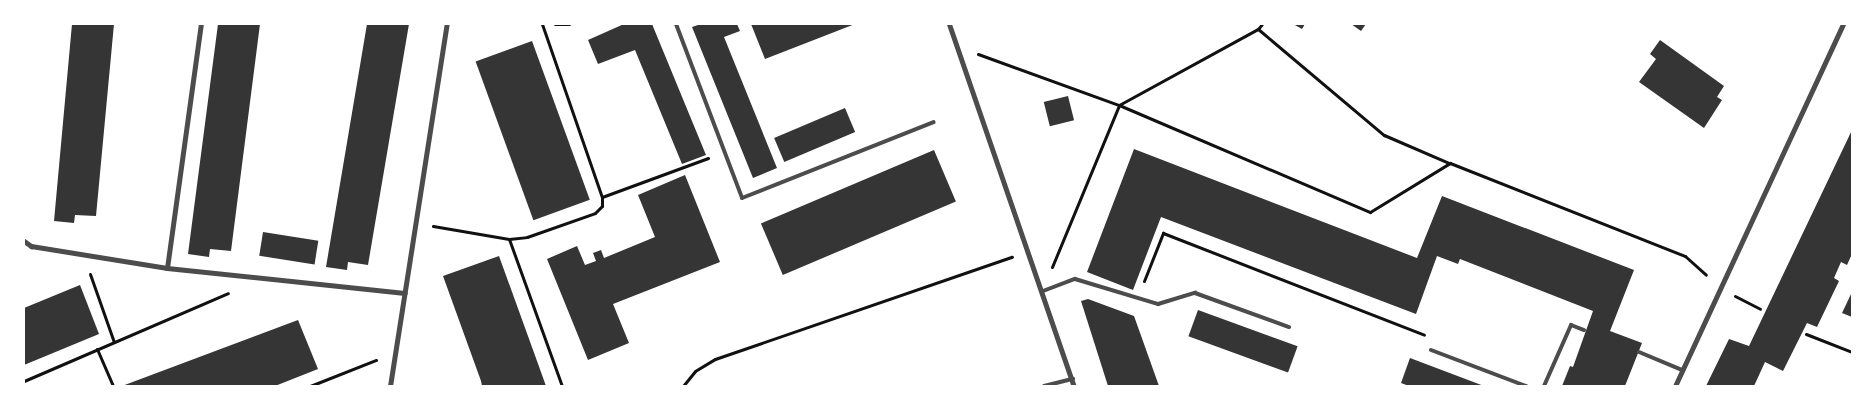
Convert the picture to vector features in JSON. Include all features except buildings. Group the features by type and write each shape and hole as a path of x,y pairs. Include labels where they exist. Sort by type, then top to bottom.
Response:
{"street":[{"path":"167,268 201,24"},
{"path":"390,386 447,24"},
{"path":"949,24 960,50 1030,252 1074,386"},
{"path":"1675,386 1843,24"},
{"path":"24,241 31,246 167,268 260,280 405,293"}],"lane":[{"path":"676,24 742,198 934,122"},
{"path":"24,247 31,246"},
{"path":"1043,291 1075,279 1158,304 1196,293 1289,327"},
{"path":"1544,386 1571,324 1584,330"},
{"path":"1431,350 1526,386"},
{"path":"1639,352 1682,370"},
{"path":"1044,386 1073,379"}],"path":[{"path":"415,223 509,239 527,236 595,213 602,206 602,197 542,24"},
{"path":"555,24 569,24"},
{"path":"1043,291 1118,105 1258,29 1262,24"},
{"path":"1258,29 1384,135 1450,164 1685,256 1720,288 1760,309"},
{"path":"960,50 990,57 1118,105 1370,212 1450,164"},
{"path":"602,197 723,152"},
{"path":"1138,298 1163,233 1426,336 1431,350"},
{"path":"509,239 562,386"},
{"path":"683,386 694,371 715,359 1030,252"},
{"path":"83,255 114,342"},
{"path":"24,381 260,280"},
{"path":"1806,334 1852,352"},
{"path":"98,349 112,386"},
{"path":"310,386 395,352"}]}
